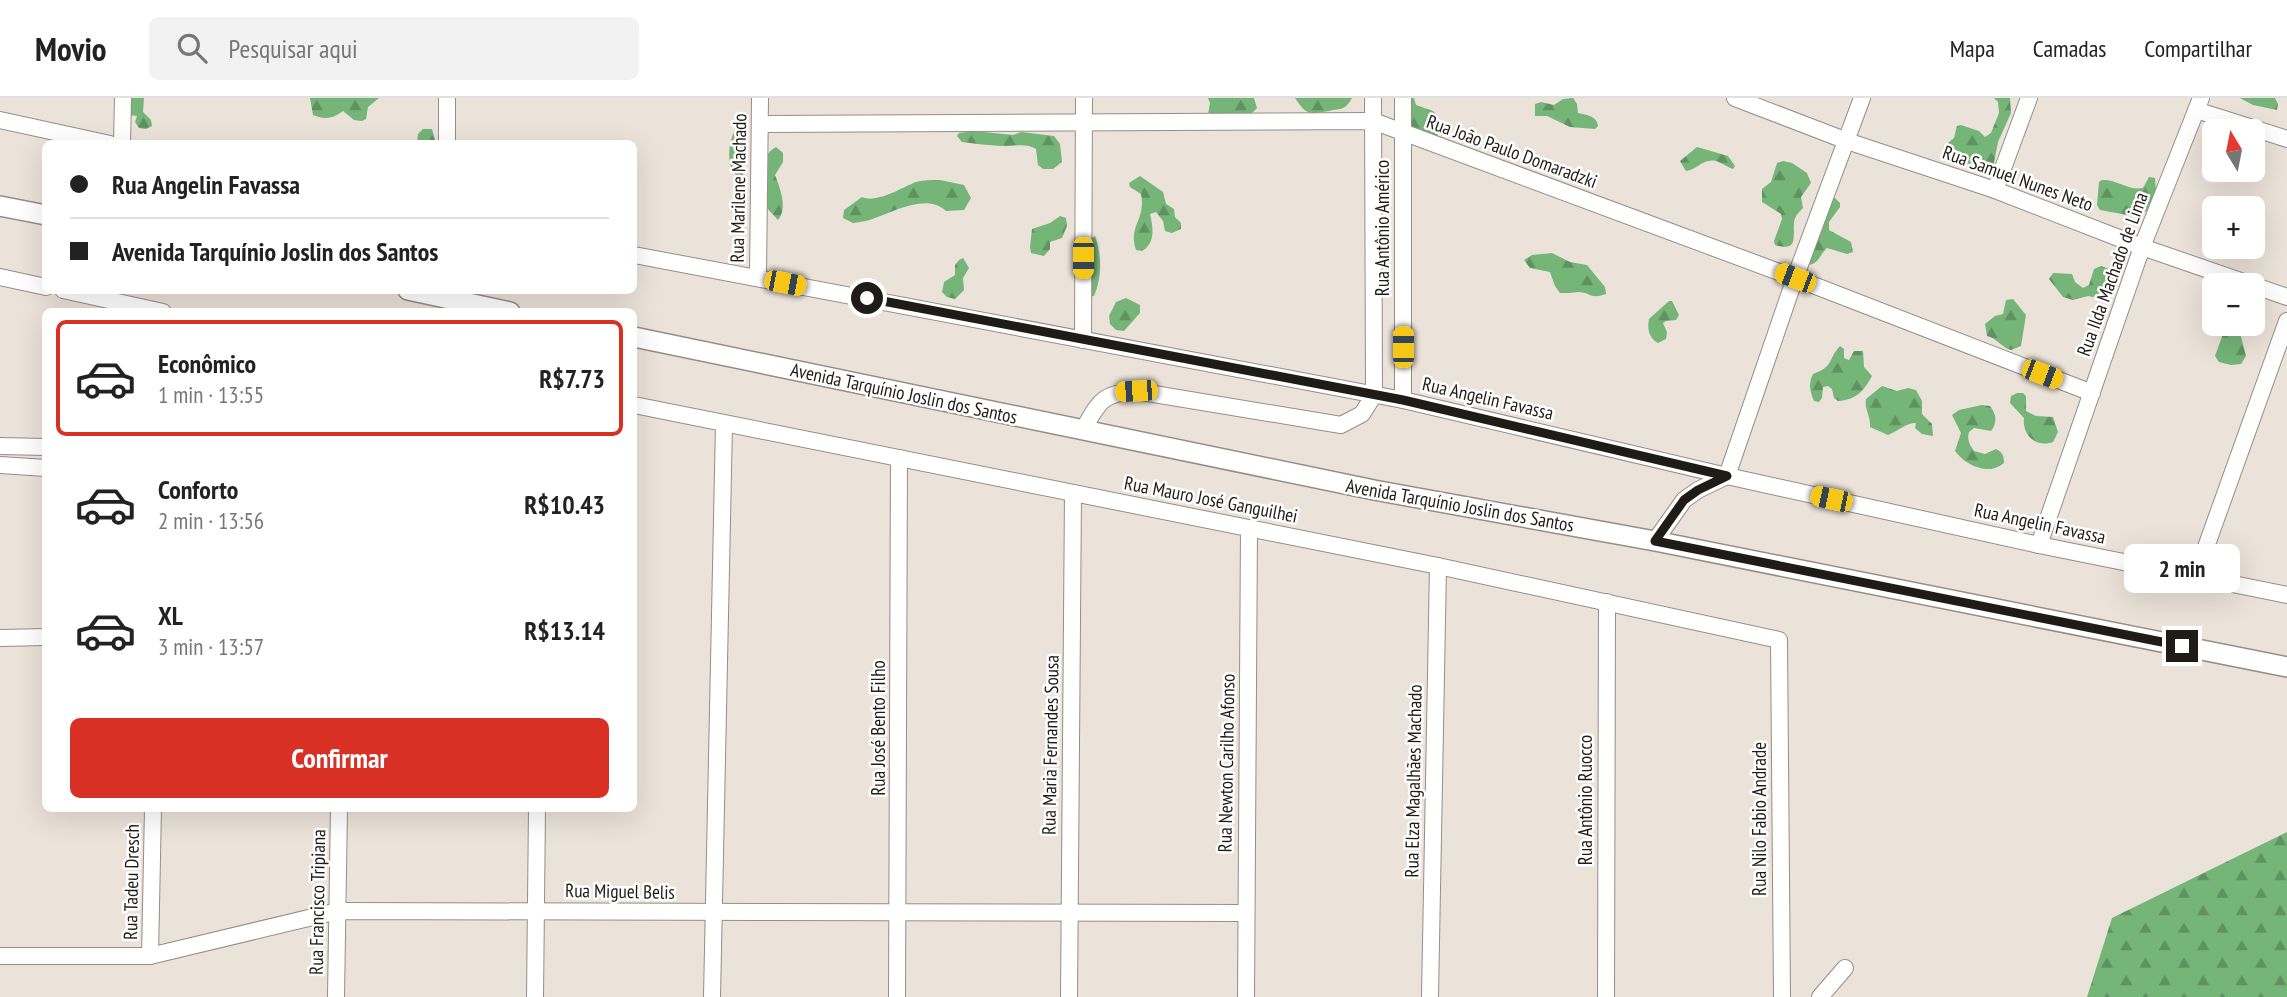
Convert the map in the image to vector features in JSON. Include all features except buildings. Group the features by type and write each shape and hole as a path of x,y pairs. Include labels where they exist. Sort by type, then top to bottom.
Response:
{"street":[{"path":"122,140 123,98"},
{"path":"447,98 447,140"},
{"name":"Rua Marilene Machado","path":"758,278 760,98"},
{"path":"1083,340 1084,98"},
{"name":"Rua Antônio Américo","path":"1373,98 1374,395"},
{"name":"Rua Antônio Américo","path":"1403,98 1403,400"},
{"name":"Rua Samuel Nunes Neto","path":"1735,98 1847,141 1996,190 2142,247 2287,297"},
{"path":"1655,541 1684,500 1727,476 1795,278 1862,98"},
{"path":"1996,190 2029,98"},
{"path":"2199,104 2287,139"},
{"name":"Rua Ilda Machado de Lima","path":"2039,545 2142,247 2199,104"},
{"path":"0,120 92,140"},
{"name":"Rua João Paulo Domaradzki","path":"761,124 1373,121 1795,278 2092,393"},
{"path":"0,206 42,214"},
{"name":"Rua Angelin Favassa","path":"637,255 1403,400 2039,545 2287,595"},
{"path":"0,277 42,286"},
{"path":"81,294 144,308"},
{"path":"427,294 491,308"},
{"path":"2196,575 2287,321"},
{"name":"Avenida Tarquínio Joslin dos Santos","path":"637,338 1374,490 1655,541 2287,667"},
{"path":"1083,430 1099,401 1116,393 1136,391 1341,425 1362,414 1374,395"},
{"name":"Rua Mauro José Ganguilhei","path":"637,406 1438,566 1779,640"},
{"path":"712,997 724,424"},
{"path":"0,446 42,447"},
{"name":"Rua José Bento Filho","path":"897,997 899,458"},
{"path":"0,466 42,468"},
{"name":"Rua Maria Fernandes Sousa","path":"1069,997 1073,493"},
{"name":"Rua Newton Carilho Afonso","path":"1246,997 1249,528"},
{"name":"Rua Elza Magalhães Machado","path":"1430,997 1438,566"},
{"name":"Rua Antônio Ruocco","path":"1606,997 1607,602"},
{"path":"0,638 42,637"},
{"name":"Rua Nilo Fabio Andrade","path":"1779,640 1782,997"},
{"name":"Rua Tadeu Dresch","path":"150,956 153,812"},
{"name":"Rua Francisco Tripiana","path":"336,997 339,812"},
{"path":"536,997 537,812"},
{"name":"Rua Miguel Belis","path":"0,956 150,956 338,911 1245,913"},
{"path":"1820,997 1845,968"}],"green space":[{"path":"130,98 144,98 143,112 151,120 152,126 139,128 135,122 137,116 130,115"},
{"path":"310,98 379,98 368,107 366,119 362,121 354,120 343,111 329,118 313,115"},
{"path":"1208,98 1254,98 1257,108 1250,115 1208,115"},
{"path":"1295,98 1352,98 1342,108 1313,113 1306,111"},
{"path":"1405,98 1414,98 1416,105 1433,111 1438,116 1436,137 1407,128"},
{"path":"1573,98 1578,113 1596,120 1598,126 1595,129 1570,127 1547,116 1535,116 1535,104 1541,102 1554,105 1563,99"},
{"path":"1994,98 2010,98 2011,113 1998,142 1993,168 1980,170 1946,152 1943,147 1954,138 1957,126 1979,131 1985,137 1991,133 1999,113 1998,102"},
{"path":"2240,98 2275,98 2277,110 2253,105"},
{"path":"743,121 746,132 741,152 743,175 736,175 730,163 731,139"},
{"path":"423,129 432,129 435,140 417,140 418,134"},
{"path":"974,131 1054,136 1060,144 1062,162 1053,169 1043,169 1038,165 1036,149 1032,147 962,142 957,136 959,133"},
{"path":"776,147 783,153 783,162 775,175 783,204 778,220 766,207 763,174 766,158"},
{"path":"1697,147 1728,156 1735,166 1733,169 1711,161 1686,171 1680,161"},
{"path":"1777,163 1792,163 1807,173 1811,183 1801,197 1803,208 1795,219 1793,242 1788,247 1775,245 1774,241 1782,219 1781,214 1762,202 1762,189 1771,182"},
{"path":"1140,176 1163,192 1166,204 1174,209 1175,217 1181,223 1181,229 1172,233 1165,231 1163,221 1156,212 1150,214 1150,244 1142,251 1136,250 1134,242 1135,228 1141,211 1141,194 1130,187 1129,183"},
{"path":"2149,177 2155,178 2156,191 2150,209 2138,216 2100,210 2097,205 2099,182 2107,180 2133,188 2143,188"},
{"path":"940,180 964,185 971,198 964,210 946,211 938,206 920,203 864,221 853,223 843,218 844,210 862,197 875,198 916,182"},
{"path":"1831,198 1840,203 1840,207 1829,222 1829,230 1851,242 1853,252 1847,254 1827,248 1816,262 1810,265 1807,260"},
{"path":"1060,216 1066,218 1067,226 1062,238 1050,242 1050,249 1044,256 1031,253 1032,229 1050,223"},
{"path":"1095,236 1100,274 1094,296 1088,297 1089,240"},
{"path":"1552,253 1570,262 1587,265 1605,287 1606,294 1593,296 1582,292 1560,293 1550,272 1530,268 1524,260 1532,255"},
{"path":"963,258 969,268 963,278 964,290 955,299 947,297 942,292 944,282 955,275 955,265"},
{"path":"2101,266 2117,272 2118,286 2107,300 2088,296 2073,300 2063,297 2049,279 2053,273 2072,274 2075,282 2083,288 2089,285 2094,269"},
{"path":"1126,298 1140,305 1140,313 1124,331 1116,330 1110,324 1109,316 1116,302"},
{"path":"2013,299 2026,315 2021,346 2011,350 1987,336 1985,324 1995,316 2003,314 2006,300"},
{"path":"1672,301 1679,315 1676,320 1663,323 1667,332 1666,339 1658,343 1649,333 1649,319"},
{"path":"2222,336 2241,336 2246,356 2241,364 2219,362 2215,356"},
{"path":"1840,346 1844,349 1844,358 1849,360 1854,351 1863,351 1864,367 1872,376 1855,397 1838,401 1828,386 1823,387 1819,402 1814,401 1810,388 1813,374 1828,365"},
{"path":"1882,386 1897,391 1908,388 1916,390 1922,401 1922,414 1932,424 1933,436 1922,434 1915,428 1916,423 1888,435 1870,427 1866,399"},
{"path":"2017,393 2026,396 2026,411 2036,416 2053,417 2058,432 2053,442 2036,442 2028,435 2024,418 2010,403 2011,396"},
{"path":"1990,406 1995,424 1991,431 1974,428 1969,432 1968,439 1974,451 1985,454 1996,449 2001,453 2004,463 1992,469 1971,465 1955,451 1961,433 1952,415 1959,410"},
{"path":"2287,832 2287,997 2087,997 2112,918"}],"route":[{"path":"867,298 1403,400 1727,476 1684,500 1655,541 2182,646"}]}
